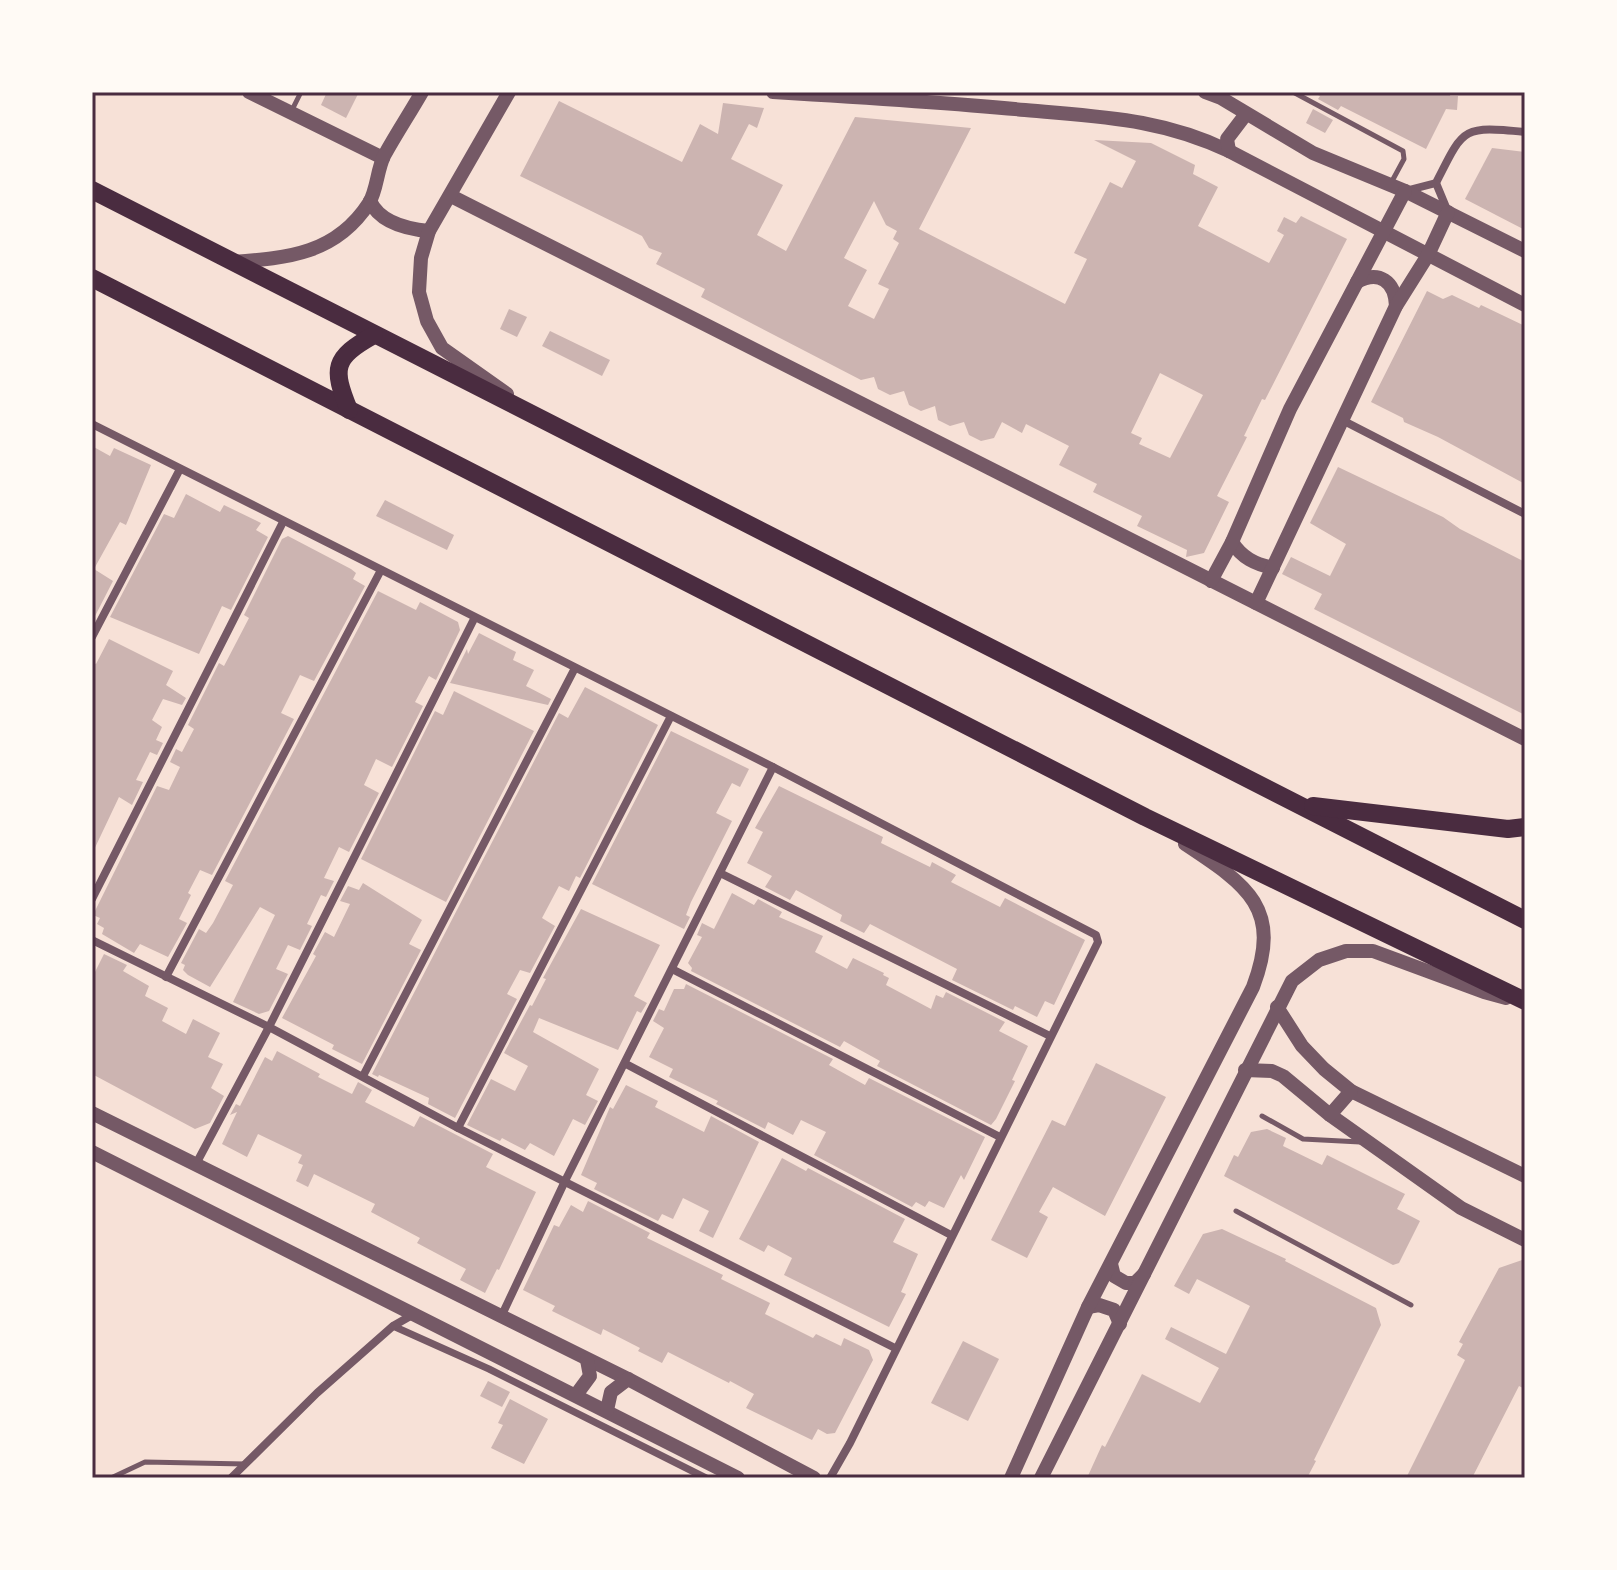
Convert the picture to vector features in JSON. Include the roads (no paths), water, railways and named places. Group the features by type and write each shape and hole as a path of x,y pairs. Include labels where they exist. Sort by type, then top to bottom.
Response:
{"highway":[{"path":"92,190 1525,920"},
{"path":"92,278 1145,817 1525,1001"},
{"path":"349,410 337,370 358,344 374,335"},
{"path":"1298,804 1508,829 1525,827"}],"street":[{"path":"249,92 383,158"},
{"path":"509,92 429,231 421,258 419,292 427,321 442,348 553,426"},
{"path":"773,92 1113,118 1164,125 1229,151 1525,305"},
{"path":"1205,92 1221,98 1313,153 1390,184 1525,251"},
{"path":"231,262 287,258 319,247 341,233 370,201 383,158 416,94"},
{"path":"1229,151 1227,139 1246,114"},
{"path":"1211,581 1232,542 1290,409 1405,191 1436,183 1457,142 1470,131 1482,128 1525,132"},
{"path":"1256,603 1396,306 1428,255 1448,212 1436,183"},
{"path":"451,196 1525,739"},
{"path":"370,201 374,210 385,219 412,229 429,231"},
{"path":"1357,282 1367,276 1378,277 1390,284 1396,293 1396,306"},
{"path":"1342,420 1525,514"},
{"path":"92,424 773,767 1098,937 830,1478"},
{"path":"92,637 180,469"},
{"path":"92,899 283,522"},
{"path":"1232,542 1249,560 1273,568"},
{"path":"166,977 381,570"},
{"path":"196,1164 269,1027 474,619"},
{"path":"363,1076 575,668"},
{"path":"458,1128 671,716"},
{"path":"501,1317 565,1181 773,767"},
{"path":"1011,1478 1088,1307 1253,987 1262,963 1266,941 1260,914 1244,889 1215,864 1145,817"},
{"path":"720,873 1050,1036"},
{"path":"92,940 269,1027 458,1128 895,1348"},
{"path":"1041,1478 1292,981 1319,960 1346,951 1373,951 1484,992 1525,1001"},
{"path":"672,969 1000,1137"},
{"path":"1277,1007 1302,1046 1351,1091 1525,1176"},
{"path":"626,1064 951,1235"},
{"path":"1245,1070 1272,1071 1283,1076 1330,1115 1461,1208 1525,1240"},
{"path":"1330,1115 1351,1091"},
{"path":"92,1113 628,1379 814,1478"},
{"path":"92,1126 110,1122"},
{"path":"92,1152 738,1478"},
{"path":"1111,1264 1114,1276 1126,1283 1135,1283 1144,1274"},
{"path":"387,1301 393,1326"},
{"path":"1088,1307 1099,1305 1114,1310 1120,1324"},
{"path":"231,1478 317,1393 393,1326 414,1314"},
{"path":"393,1326 489,1369 706,1478"},
{"path":"576,1395 590,1376 587,1360"},
{"path":"607,1410 611,1392 628,1379"}],"lane":[{"path":"291,113 301,92"},
{"path":"1293,92 1403,151 1404,159 1390,184"},
{"path":"1262,1116 1303,1139 1368,1142"},
{"path":"1236,1211 1411,1305"},
{"path":"111,1478 145,1462 245,1464"}]}
